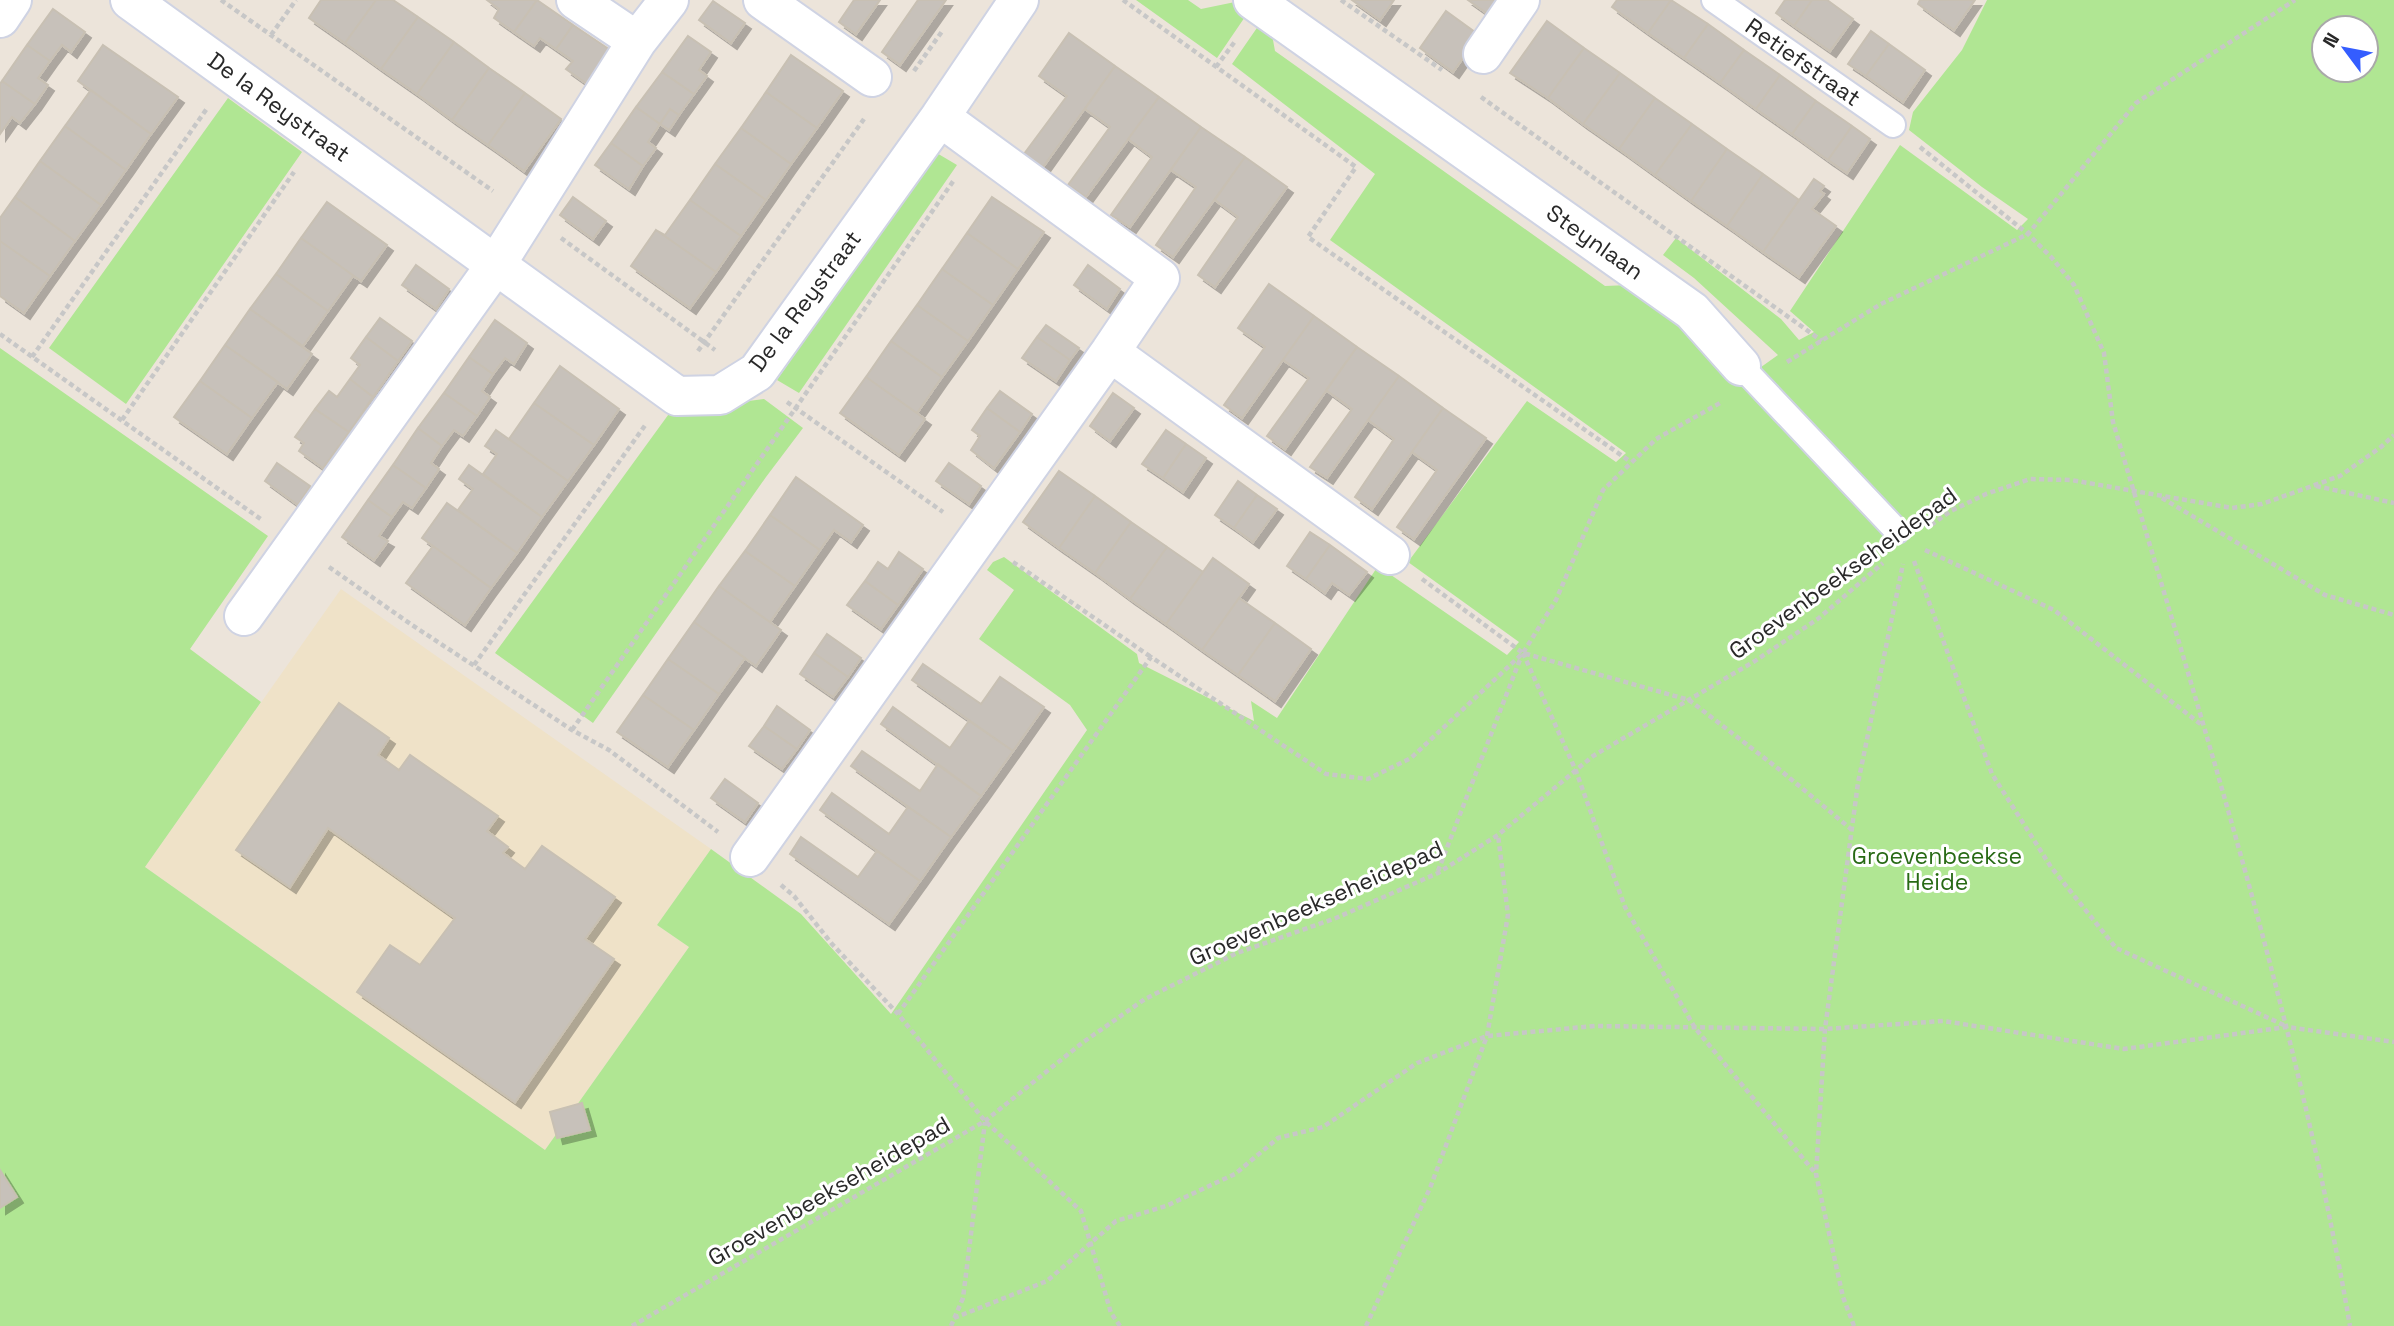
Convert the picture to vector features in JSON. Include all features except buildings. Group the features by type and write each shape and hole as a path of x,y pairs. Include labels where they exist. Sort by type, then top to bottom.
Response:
{"street":[{"path":"0,18 12,0"},
{"name":"De la Reystraat","path":"130,0 497,263 677,396 720,395 757,372 940,117 1019,0"},
{"path":"576,0 637,41"},
{"path":"244,617 497,263 637,41 669,0"},
{"path":"763,0 872,78"},
{"name":"Steynlaan","path":"1253,0 1692,311 1749,374"},
{"path":"1483,54 1520,0"},
{"path":"750,857 1160,278 940,117"},
{"path":"1110,352 1390,555"}],"lane":[{"name":"Retiefstraat","path":"1714,0 1893,125"},
{"name":"Steynlaan","path":"1749,374 1897,531"}],"path":[{"path":"221,0 705,342"},
{"path":"271,35 296,0"},
{"path":"1123,0 1356,167 1308,237 1631,463"},
{"path":"1341,0 1451,76"},
{"path":"1438,873 1522,653 1556,600 1602,490 1657,439 1749,374 1822,341 1881,304 2028,234 2136,103 2295,0"},
{"path":"911,76 949,22"},
{"path":"32,357 263,30"},
{"path":"474,665 894,78 872,78"},
{"path":"1473,91 1822,341"},
{"path":"122,421 352,92"},
{"path":"1893,125 2028,234 2052,258 2074,285 2104,353 2113,422 2266,942 2309,1120 2350,1326"},
{"path":"572,730 978,145"},
{"path":"0,334 403,619 572,730 609,750 750,857 794,896 832,944 898,1014 985,1121 1081,1211 1111,1313 1120,1326"},
{"path":"750,376 1150,657 1326,774 1368,779 1411,758 1522,653"},
{"name":"Groevenbeekseheidepad","path":"1929,526 1951,511 1986,494 2030,479 2071,480 2232,508 2262,504 2340,476 2394,435"},
{"path":"2314,486 2394,503"},
{"path":"2157,496 2325,595 2394,615"},
{"path":"1920,548 2054,610 2204,726"},
{"path":"1390,555 1522,653 1689,700 1851,829"},
{"path":"1912,555 1992,774 2051,867 2116,948 2287,1027"},
{"path":"1854,1326 1843,1297 1816,1174 1825,1029 1858,783 1905,556"},
{"name":"Groevenbeekseheidepad","path":"632,1326 985,1121 1082,1043 1144,999 1237,953 1336,918 1438,873 1498,835 1593,756 1755,662 1819,618 1888,559"},
{"path":"1522,653 1576,771 1625,907 1695,1028 1816,1174"},
{"path":"898,1014 1150,657"},
{"path":"1366,1326 1430,1188 1487,1036 1508,915 1498,835"},
{"path":"954,1318 1047,1281 1116,1221 1166,1206 1235,1174 1278,1138 1323,1127 1417,1063 1487,1036 1595,1026 1825,1029 1943,1021 2124,1049 2287,1027 2394,1042"},
{"path":"951,1326 963,1298 985,1121"}],"shaded area":[{"path":"341,589 711,849 657,925 689,947 545,1150 145,867"}],"green space":[{"path":"1136,0 1188,0 1201,9 1235,2 1249,11 1217,58"},
{"name":"Groevenbeekse Heide","path":"1987,0 2394,0 2394,1326 0,1326 0,348 268,536 190,649 261,702 145,867 545,1150 689,947 657,925 711,849 801,914 891,1014 1087,730 1070,705 979,639 1014,590 987,570 993,562 1004,557 1137,654 1139,663 1254,721 1251,701 1277,718 1378,566 1507,655 1519,642 1408,562 1527,401 1616,462 1626,453 1330,240 1375,174 1232,64 1261,22 1271,29 1275,51 1605,286 1629,285 1677,323 1740,382 1778,355 1694,278 1663,255 1676,238 1781,319 1799,340 1814,332 1790,311 1900,145 2017,230 2028,219 1909,130 1913,112 1962,50"},
{"path":"228,98 302,152 126,404 49,348"},
{"path":"935,152 957,165 799,393 777,380"},
{"path":"764,399 803,428 593,723 495,653 671,411"}]}
